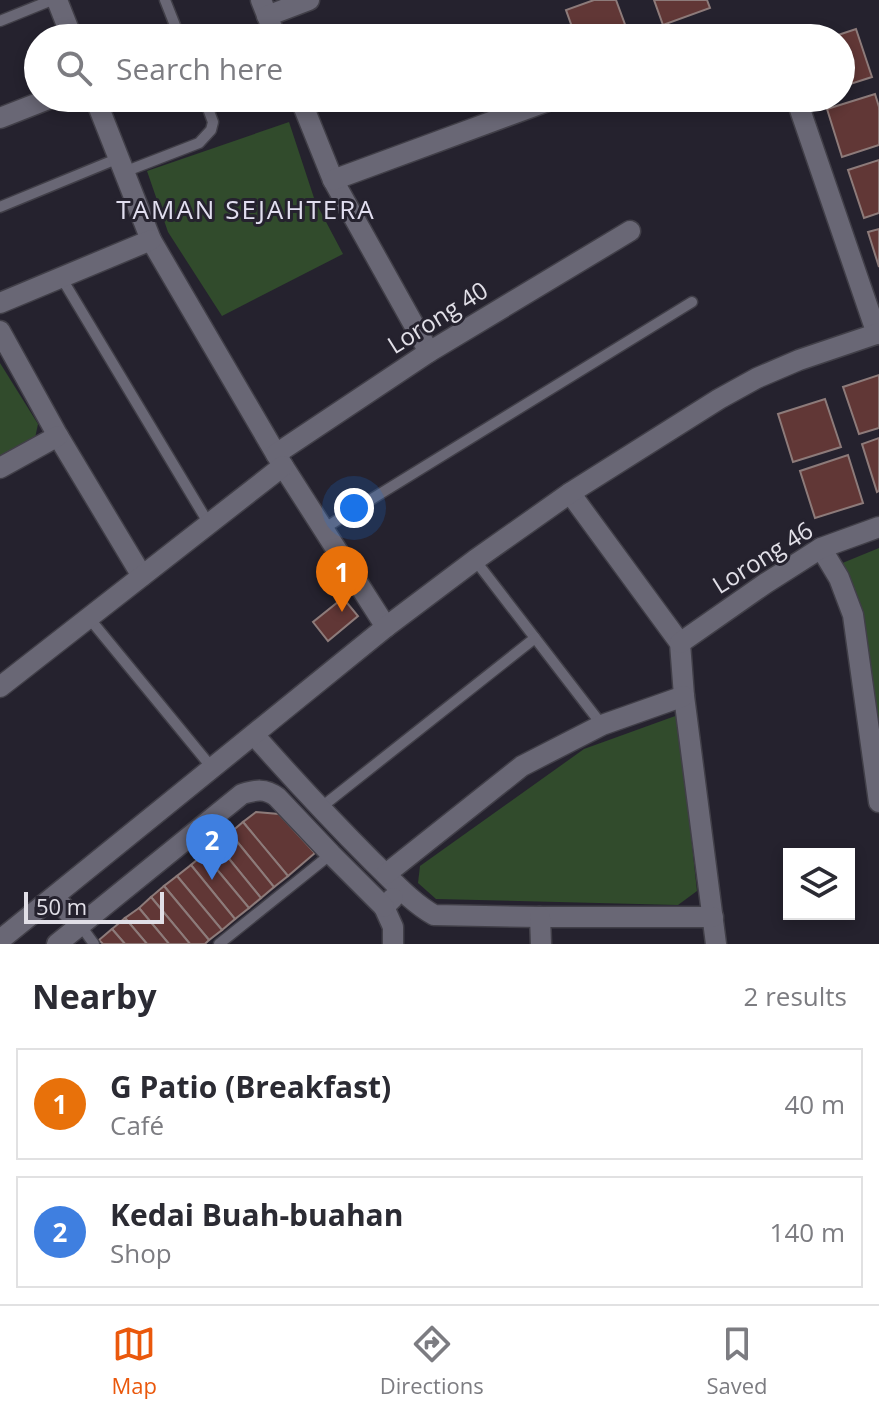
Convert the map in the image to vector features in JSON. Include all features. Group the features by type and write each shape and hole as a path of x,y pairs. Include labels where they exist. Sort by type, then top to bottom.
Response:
{"street":[{"path":"54,0 65,24"},
{"path":"264,8 309,0"},
{"path":"0,118 24,109"},
{"path":"101,112 151,240 279,460 386,627"},
{"path":"306,112 333,180 429,352"},
{"path":"333,180 518,112"},
{"path":"0,940 386,627 570,493 757,378 799,360 878,334 801,112"},
{"name":"Lorong 40","path":"0,687 209,524 279,460 429,352 630,231"},
{"path":"0,303 151,240"},
{"path":"0,331 58,436 142,576"},
{"path":"0,468 58,436"},
{"path":"570,493 680,643 716,944"},
{"name":"Lorong 46","path":"680,643 821,548 879,527"},
{"path":"821,548 839,578 853,615 875,747 879,802"},
{"path":"386,874 522,766 602,725 684,696"},
{"path":"254,735 319,809 401,890 434,915 713,917"},
{"path":"57,944 242,794 259,790 269,791 277,797 384,907 393,927 393,944"},
{"path":"384,907 401,890"},
{"path":"54,897 81,926"},
{"path":"540,917 541,944"}],"lane":[{"path":"0,21 54,0"},
{"path":"165,0 174,24"},
{"path":"0,207 122,165 199,143 207,136 213,122 209,112"},
{"path":"61,277 209,524"},
{"path":"323,529 692,302"},
{"path":"475,560 602,725"},
{"path":"89,618 213,769"},
{"path":"319,809 535,638"},
{"path":"219,944 331,854"},
{"path":"81,926 94,944"}],"green space":[{"path":"289,122 315,201 343,254 222,316 168,232 147,171"},
{"path":"0,363 38,424 34,443 0,464"},
{"path":"879,548 879,731 840,564"},
{"path":"678,715 697,891 678,905 436,899 418,883 420,866 584,749"}],"building":[{"path":"594,0 616,0 625,24 571,24 566,10"},
{"path":"654,0 707,0 710,8 663,24"},
{"path":"855,29 872,77 855,82"},
{"path":"875,94 879,107 879,145 842,157 828,112 855,112 855,100"},
{"path":"879,160 879,213 864,218 848,170"},
{"path":"879,229 879,267 868,232"},
{"path":"879,375 879,428 859,434 843,387"},
{"path":"825,399 841,447 793,462 778,414"},
{"path":"879,438 879,491 877,492 862,444"},
{"path":"848,455 863,503 815,518 800,471"},
{"path":"343,598 358,616 328,641 313,622"},
{"path":"256,812 279,814 315,853 288,876 243,822"},
{"path":"243,822 288,876 274,887 230,833"},
{"path":"230,833 274,887 261,898 217,844"},
{"path":"217,844 261,898 249,908 204,854"},
{"path":"204,854 249,908 235,919 191,865"},
{"path":"191,865 235,919 222,930 177,876"},
{"path":"177,876 222,930 209,940 164,886"},
{"path":"164,886 209,940 205,944 190,944 151,897"},
{"path":"151,897 190,944 169,944 139,908"},
{"path":"139,908 169,944 147,944 125,918"},
{"path":"125,918 147,944 125,944 112,929"},
{"path":"112,929 125,944 103,944 99,940"}],"place":[{"name":"G Patio (Breakfast)","path":"342,612"},
{"name":"Kedai Buah-buahan","path":"212,880"}],"district":[{"name":"TAMAN SEJAHTERA","path":"246,210"}]}
